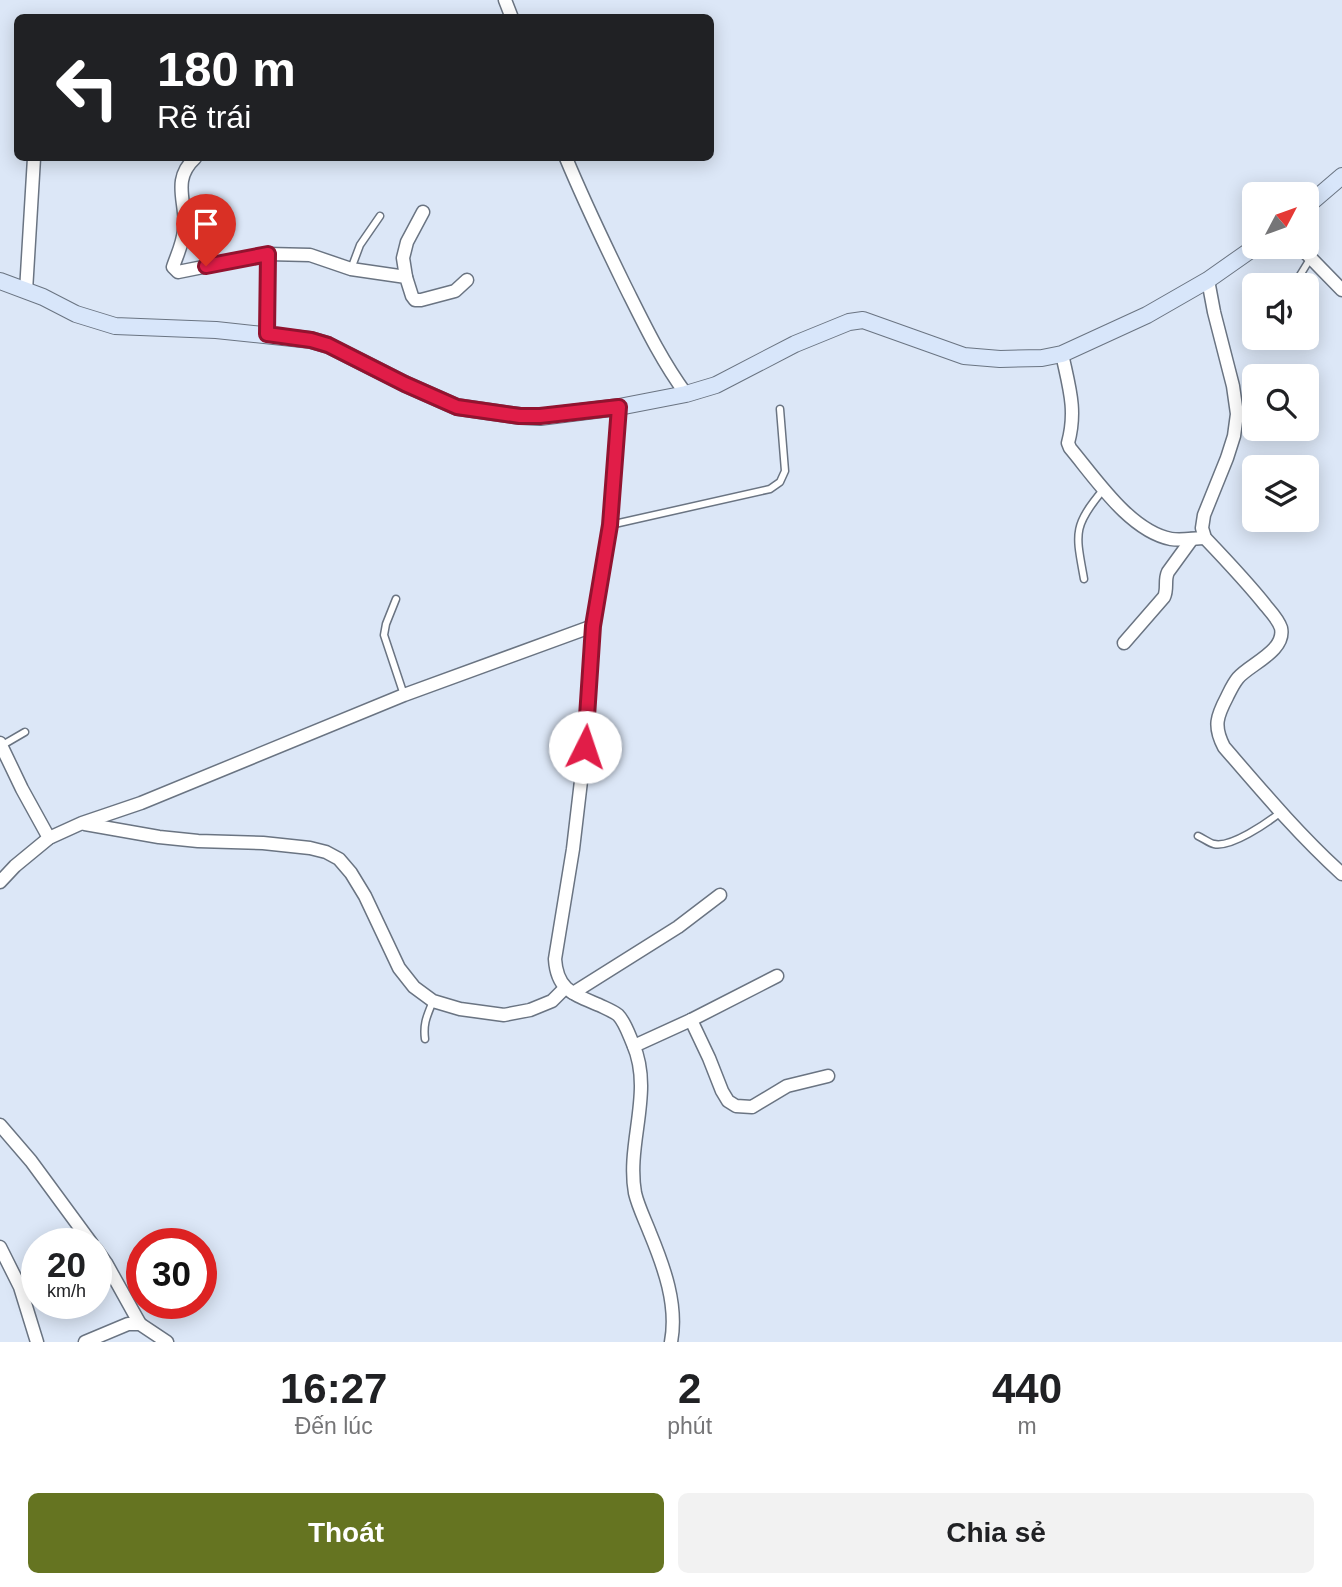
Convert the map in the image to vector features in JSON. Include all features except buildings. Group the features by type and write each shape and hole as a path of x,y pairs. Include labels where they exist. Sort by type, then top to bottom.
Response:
{"street":[{"path":"26,291 34,161"},
{"path":"192,161 184,171 181,185 185,221 173,267 178,272 268,254 310,256 351,269 406,277"},
{"path":"567,161 643,323 667,368 686,394"},
{"path":"1320,195 1342,176"},
{"path":"423,212 407,242 403,258 412,296 415,300 421,300 455,291 467,280"},
{"path":"267,334 268,254"},
{"path":"0,281 43,297 76,314 115,326 216,330 301,338 328,345 457,407 520,416 540,416 619,407 686,394 716,385 795,344 849,322 863,320 964,356 1024,359 1062,354 1147,314 1208,280 1242,256"},
{"path":"1310,259 1342,290"},
{"path":"1124,643 1164,597 1168,572 1198,538 1234,436 1237,414 1233,386 1213,312 1208,280"},
{"path":"1062,354 1073,414 1068,443 1104,488 1138,524 1157,535 1174,540 1198,538 1248,584 1277,619 1281,629 1276,646 1237,679 1219,712 1216,724 1218,735 1224,747 1281,813 1342,874"},
{"path":"619,407 610,525 593,626 585,747 573,849 555,959 556,970 569,990 618,1015 634,1046 641,1091 634,1157 635,1193 671,1298 671,1342"},
{"path":"0,882 49,838 82,823 186,785 404,695 593,626"},
{"path":"1,744 49,838"},
{"path":"82,823 159,837 262,843 326,852 338,859 351,873 365,896 399,968 414,987 433,1001 460,1009 504,1016 552,1002 678,927 720,895"},
{"path":"634,1046 777,976"},
{"path":"691,1020 722,1091 728,1101 736,1106 752,1107 786,1086 828,1076"},
{"path":"0,1125 32,1161 80,1228"},
{"path":"0,1247 20,1287 37,1342"},
{"path":"112,1273 141,1324 167,1342"},
{"path":"85,1342 128,1324 141,1324"}],"lane":[{"path":"351,269 360,245 380,216"},
{"path":"1301,273 1310,259"},
{"path":"610,525 771,489 780,482 785,471 780,409"},
{"path":"1084,579 1077,534 1082,517 1104,488"},
{"path":"396,599 384,635 404,695"},
{"path":"1,744 25,732"},
{"path":"1198,836 1214,844 1225,844 1261,827 1281,813"},
{"path":"425,1039 425,1020 433,1001"}],"route":[{"path":"206,266 268,254 267,334 328,345 457,407 520,416 540,416 619,407 610,525 593,626 585,747"}]}
